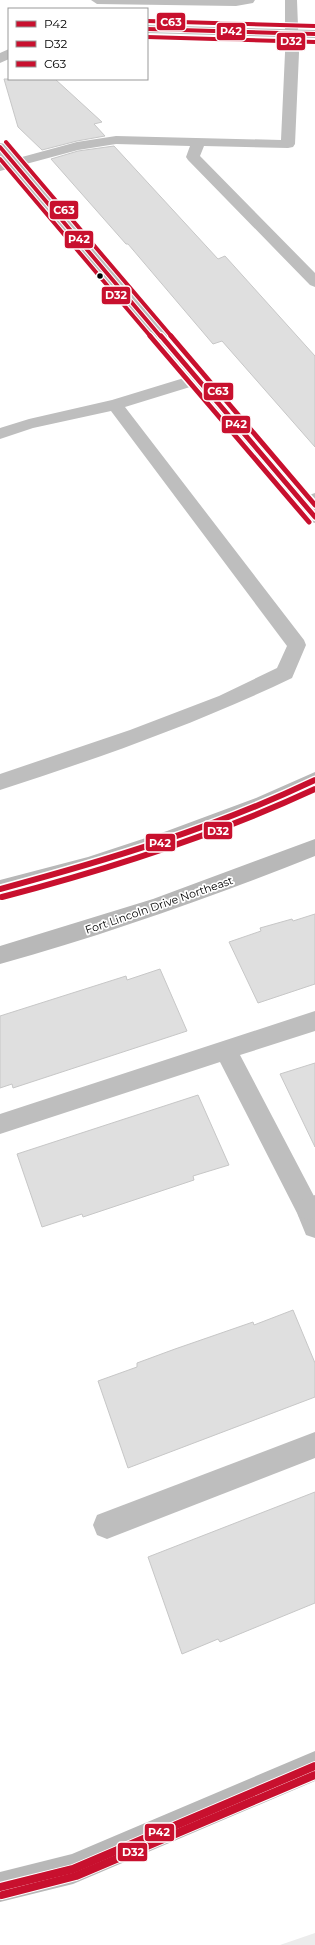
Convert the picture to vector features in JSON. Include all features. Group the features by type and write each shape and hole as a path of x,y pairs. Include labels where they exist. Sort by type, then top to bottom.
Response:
{"street":[{"path":"97,0 236,2 249,0"},
{"path":"7,165 77,146 107,141 288,144 292,33 291,0"},
{"path":"148,29 315,34"},
{"path":"199,142 193,157 315,282"},
{"path":"0,147 7,165 197,379 309,501 315,518"},
{"path":"0,434 29,424 114,405 197,379"},
{"path":"0,782 137,735 226,701 285,673 297,645 114,405"},
{"path":"0,889 102,862 139,850 243,812 292,792 315,780"},
{"name":"Fort Lincoln Drive Northeast","path":"0,955 57,939 185,897 315,847"},
{"path":"0,1124 315,1021"},
{"path":"226,1050 313,1214"},
{"path":"107,1525 315,1445"},
{"path":"0,1887 66,1871 86,1864 315,1766"}],"shaded area":[{"path":"315,1933 315,1945 280,1945"}],"building":[{"path":"4,79 56,80 102,122 94,124 105,136 42,150 18,127"},
{"path":"114,146 218,259 225,256 315,356 315,447 222,341 213,344 128,244 126,244 51,159 78,151"},
{"path":"315,914 315,984 258,1003 229,942 261,931 260,928 292,919 293,921"},
{"path":"160,969 187,1031 13,1088 12,1084 0,1088 0,1016 126,976 127,980"},
{"path":"315,1063 315,1147 280,1074"},
{"path":"198,1095 229,1165 193,1176 194,1180 83,1217 82,1214 42,1227 17,1154"},
{"path":"293,1310 315,1363 315,1397 128,1468 98,1381 137,1367 137,1363 175,1349 253,1322 254,1325"},
{"path":"315,1492 315,1603 220,1642 218,1639 182,1654 148,1557"}],"transit line":[{"name":"C63","path":"148,21 315,26"},
{"name":"P42","path":"148,29 315,34"},
{"name":"D32","path":"148,37 315,42"},
{"name":"C63","path":"6,142 315,505"},
{"name":"P42","path":"0,147 315,517"},
{"name":"D32","path":"0,159 309,522"},
{"name":"P42","path":"0,889 160,843 239,814 315,780"},
{"name":"D32","path":"2,897 162,851 240,822 315,789"},
{"name":"P42","path":"0,1887 73,1869 315,1766"},
{"name":"D32","path":"2,1895 76,1876 315,1775"}]}
